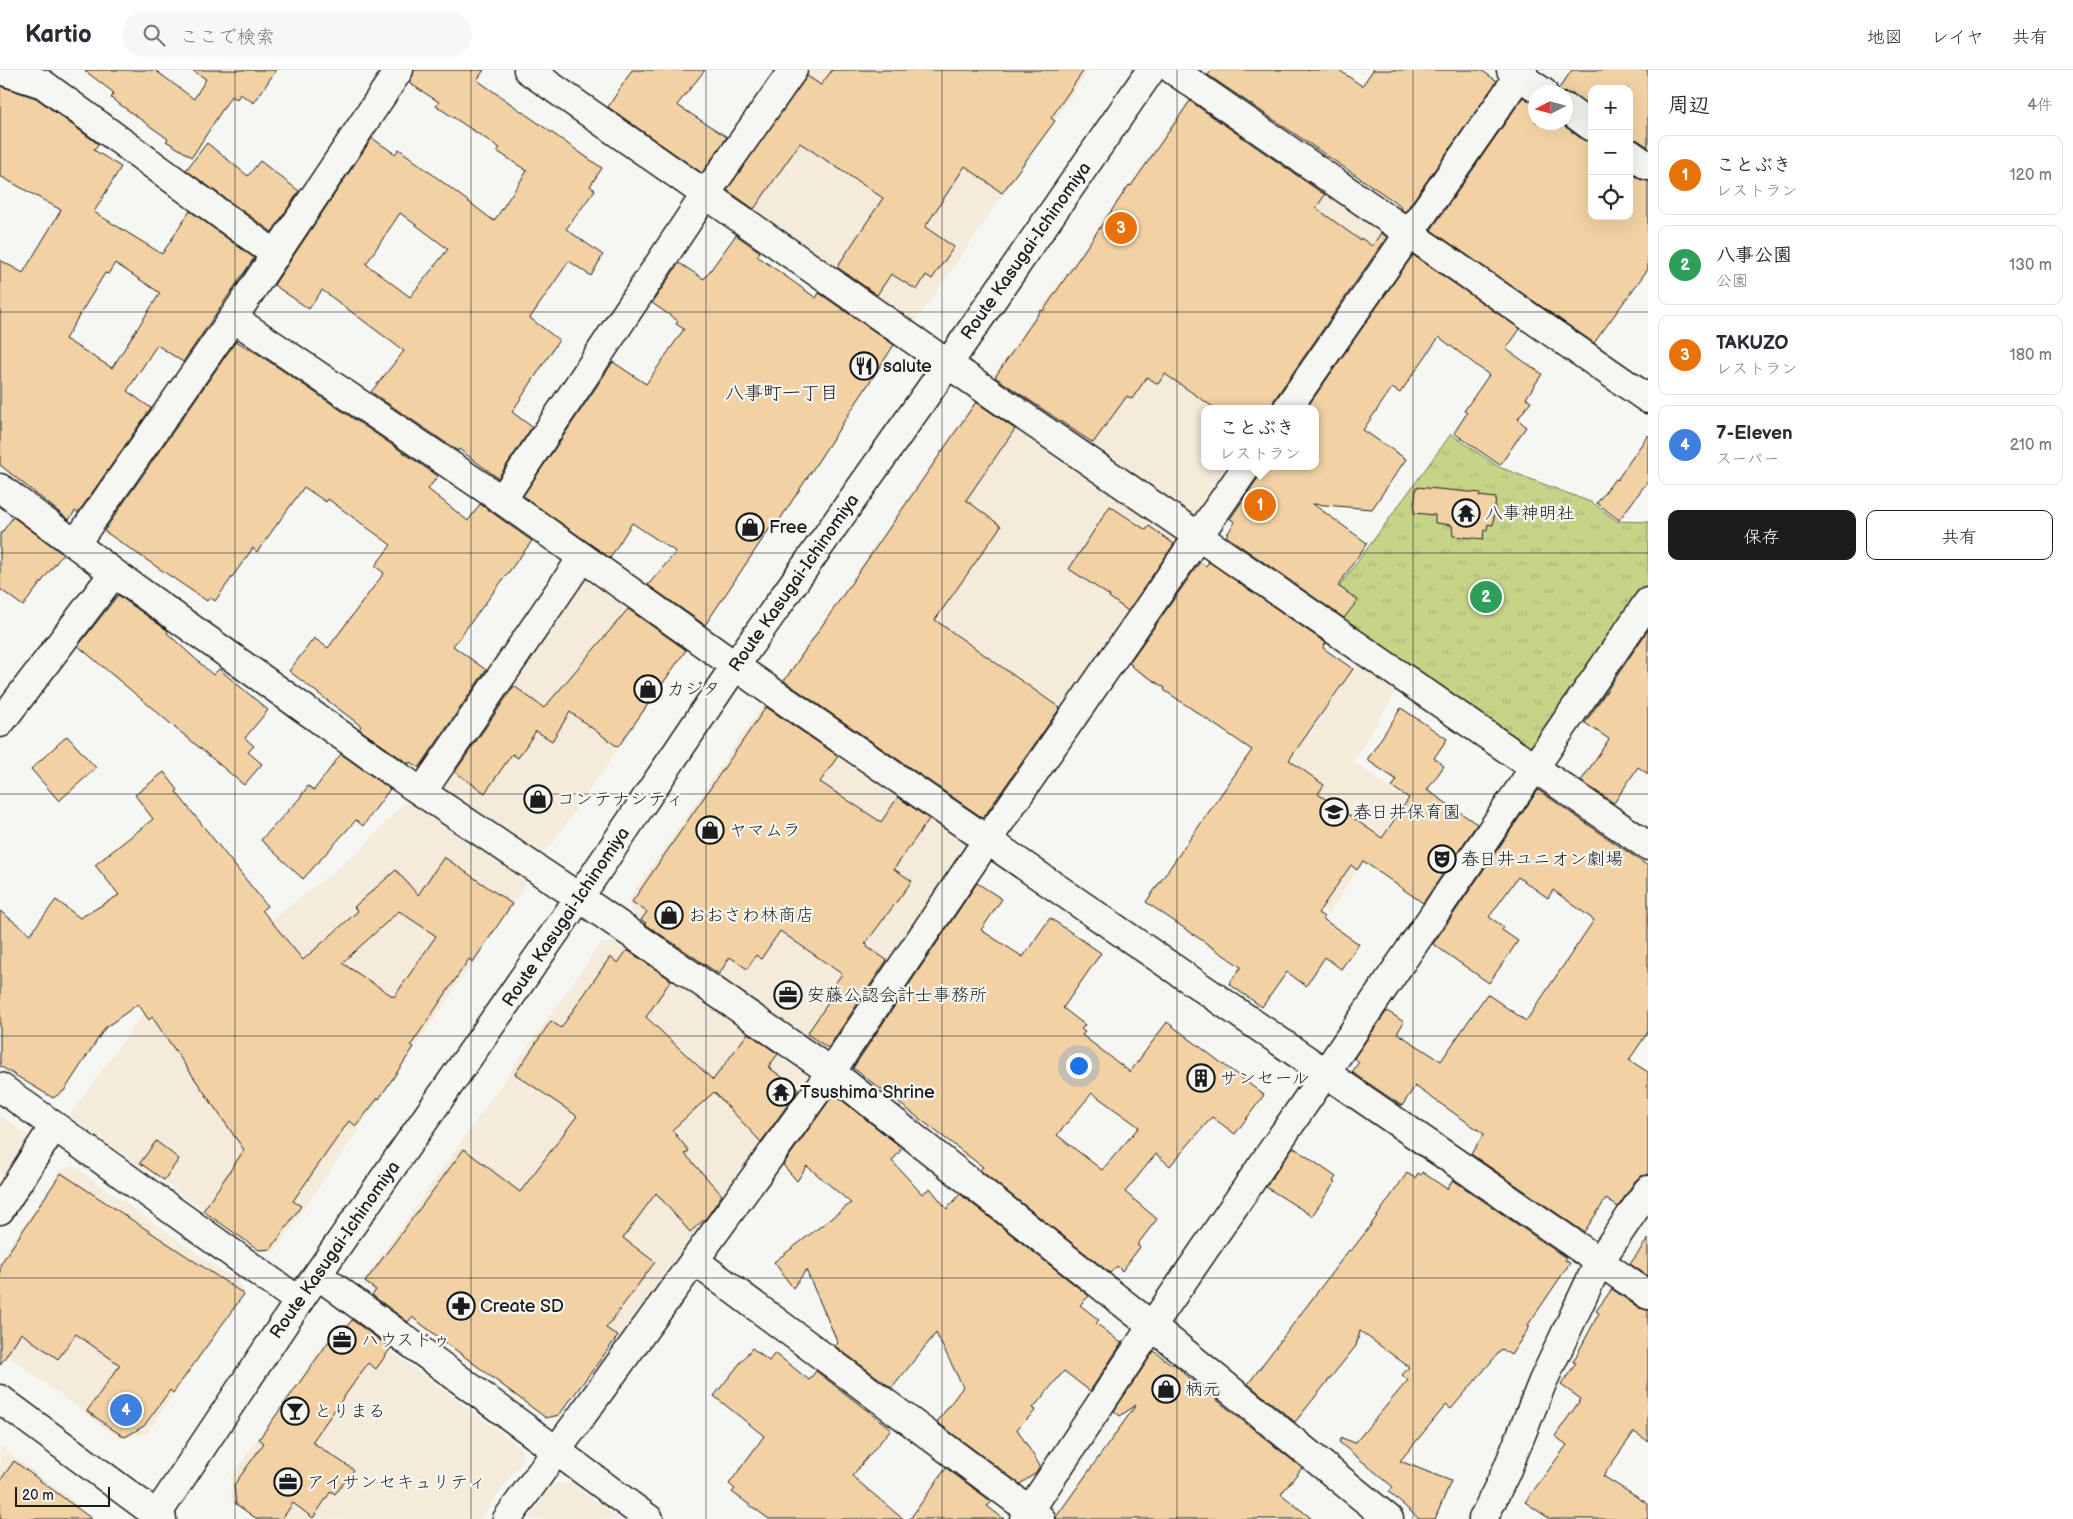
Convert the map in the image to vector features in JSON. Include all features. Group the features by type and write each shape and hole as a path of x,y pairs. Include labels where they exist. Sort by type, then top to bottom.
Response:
{"street":[{"path":"0,70 43,84 276,255"},
{"path":"76,544 276,255 399,70"},
{"path":"528,70 948,364 1648,846"},
{"path":"502,500 705,195 793,70"},
{"name":"Route Kasugai-Ichinomiya","path":"157,1518 299,1301 580,898 735,666 948,364 1151,70"},
{"path":"1173,70 1648,398"},
{"path":"1290,405 1518,72 1534,85"},
{"path":"1573,113 1588,124"},
{"path":"1633,156 1648,166"},
{"path":"233,318 502,500 735,666 1648,1295"},
{"path":"507,1519 831,1072 988,839 1244,470"},
{"path":"0,488 114,573 422,792 580,898 831,1072 1152,1326 1389,1519"},
{"path":"422,792 582,558"},
{"path":"0,723 114,573"},
{"path":"695,1261 1032,1516 1152,1326 1648,602"},
{"path":"0,1087 299,1301"},
{"path":"0,1210 54,1126"},
{"path":"1483,1519 1506,1472 1543,1382 1599,1262 1648,1190"},
{"path":"318,1275 649,1519"},
{"path":"0,1399 157,1518"}],"shaded area":[{"path":"804,70 1089,70 912,327 722,189"},
{"path":"1192,95 1393,233 1279,405 1201,405 1201,470 1233,470 1199,520 1191,521 989,382"},
{"path":"977,398 1179,538 1182,548 993,821 980,824 779,685"},
{"path":"587,575 690,646 550,847 537,853 438,785 581,576"},
{"name":"春日井保育園","path":"1357,664 1398,689 1353,762 1406,799 1328,914 1315,904 1279,713 1311,734"},
{"path":"767,699 968,837 972,850 830,1054 636,920 629,899"},
{"path":"409,797 522,875 526,885 274,1253 263,1252 69,1116 141,1016 269,922 360,851"},
{"path":"618,941 805,1070 808,1083 560,1416 545,1418 362,1283 600,944"},
{"path":"0,1115 27,1135 30,1148 0,1190"},
{"path":"74,1166 240,1284 242,1296 147,1433 120,1439 0,1350 0,1260 63,1169"},
{"path":"351,1322 520,1447 523,1460 481,1519 255,1519 232,1503 231,1477 337,1325"},
{"path":"0,1446 79,1505 82,1519 0,1519"},
{"path":"570,1482 619,1519 529,1519 553,1484"}],"green space":[{"path":"1451,434 1499,467 1593,503 1617,521 1648,522 1648,586 1537,749 1528,751 1323,609"}],"building":[{"path":"84,70 155,70 194,99 206,79 192,70 276,70 254,103 240,94 237,99 231,96 192,157 166,141 168,139 111,98 114,93"},
{"path":"414,70 484,70 477,80 602,168 590,186 595,190 566,229 603,255 591,276 569,261 530,318 559,340 512,412 532,427 498,478 459,449 458,451 371,392 404,351 322,290 309,309 274,285 372,138 395,154 399,149 494,221 527,171 497,151 500,148 436,106 439,102 409,83","holes":["400,213 448,249 410,297 366,264"]},
{"path":"632,70 705,70 677,105 727,137 702,173 608,107"},
{"path":"832,70 1084,70 1051,118 1055,121 1002,193 965,166 925,227 954,247 932,279 926,275 917,290 891,274 877,295 837,267 883,198 800,143 754,209 727,190 807,76 821,85"},
{"path":"1212,70 1339,70 1362,86 1373,70 1481,70 1497,81 1405,212 1400,208 1401,206 1208,75"},
{"path":"1572,70 1648,70 1648,147 1633,139 1633,85 1588,85 1588,104 1573,94 1573,85 1562,85"},
{"path":"0,86 36,98 98,144 94,150 121,167 94,212 162,254 190,211 254,258 183,362 157,345 127,391 151,408 78,513 75,511 69,520 0,465 0,260 23,273 61,210 0,176","holes":["115,263 160,293 112,368 65,339 105,273 108,274"]},
{"path":"1523,97 1528,100 1528,130 1570,130 1583,140 1588,141 1588,220 1633,220 1633,175 1639,179 1648,181 1648,269 1594,343 1431,230"},
{"path":"1190,101 1325,195 1316,208 1360,240 1361,238 1372,246 1381,233 1387,237 1274,400 1273,405 1210,405 1165,374 1158,384 1147,377 1132,399 1127,396 1093,443 995,377 1041,310 1043,311 1129,185 1131,186"},
{"path":"207,143 248,176 260,161 299,191 272,232 186,170"},
{"path":"736,235 760,252 757,256 816,298 819,293 894,345 777,524 774,522 705,625 648,585 676,552 632,523 610,558 523,496 613,362 646,384 684,329 676,324 678,321 652,303 679,263 704,279"},
{"path":"1413,255 1520,329 1506,349 1542,374 1526,398 1531,401 1518,419 1526,427 1500,465 1454,433 1467,413 1464,411 1489,375 1439,337 1400,393 1392,388 1363,430 1406,459 1372,509 1313,504 1367,543 1338,586 1358,600 1344,618 1226,536 1235,522 1230,519 1262,470 1319,470 1319,405 1309,405"},
{"path":"236,341 438,476 428,489 468,521 480,504 532,541 453,646 486,670 419,768 410,762 409,764 359,729 361,726 289,671 314,638 328,648 384,573 375,566 391,545 328,499 326,502 304,487 257,552 253,548 215,601 210,597 207,601 104,531"},
{"path":"976,402 1015,429 966,500 1001,526 935,620 1060,708 983,818 784,681"},
{"path":"1648,435 1648,481 1619,520 1597,503 1615,479 1617,480"},
{"path":"1416,487 1481,493 1479,496 1496,498 1493,525 1488,524 1487,530 1484,530 1483,539 1453,536 1452,525 1435,523 1435,515 1414,513"},
{"path":"1110,506 1146,530 1149,526 1174,544 1128,611 1110,596 1069,569"},
{"path":"13,517 63,554 23,606 0,589 0,535"},
{"path":"1200,562 1206,566 1209,562 1326,643 1323,648 1353,669 1289,760 1324,785 1318,794 1382,838 1409,798 1392,787 1397,780 1367,760 1401,708 1447,739 1434,758 1444,766 1427,790 1477,824 1423,903 1363,861 1357,870 1351,865 1318,913 1324,917 1323,919 1359,944 1341,969 1325,957 1306,986 1287,972 1262,1007 1229,984 1241,967 1146,902 1252,750 1164,690 1165,688 1129,663"},
{"path":"118,595 168,631 167,633 213,675 219,669 268,710 245,738 254,746 248,752 262,764 244,785 78,646"},
{"path":"628,609 686,650 618,747 570,712 552,741 536,731 518,758 512,754 485,793 455,772 514,686 544,708"},
{"path":"1648,630 1648,774 1638,767 1614,803 1581,781 1609,739 1585,723"},
{"path":"766,707 838,756 820,782 881,822 898,797 929,819 894,869 912,881 865,944 887,960 828,1048 807,1034 828,1003 832,995 828,993 842,974 780,931 761,959 756,955 747,969 730,957 719,974 645,924 641,920 647,912 632,902"},
{"path":"67,736 96,768 59,801 31,769"},
{"path":"341,754 390,789 363,826 356,820 303,879 261,840 299,799 308,786 314,790"},
{"path":"164,772 178,790 176,792 267,906 262,910 303,960 358,911 354,907 396,870 418,895 444,857 512,904 473,962 469,959 411,1045 414,1047 379,1099 356,1126 349,1121 293,1201 301,1206 271,1249 259,1250 203,1211 244,1150 152,1017 149,1020 138,1004 105,1028 64,1091 53,1098 0,1066 0,911 30,934 56,900 80,918 119,895 95,865 153,819 135,795","holes":["399,911 436,936 394,997 342,963"]},
{"path":"1538,790 1648,866 1648,1032 1629,1060 1648,1072 1648,1175 1641,1176 1635,1181 1618,1207 1606,1199 1584,1232 1471,1154 1484,1134 1415,1086 1402,1106 1352,1072 1359,1062 1354,1058 1387,1011 1404,1022 1397,1033 1441,1061 1487,994 1526,1021 1594,920 1553,890 1548,898 1518,877 1489,917 1504,927 1502,930 1518,941 1489,983 1433,944"},
{"path":"977,883 1002,899 981,930 1023,957 1050,918 1101,953 1063,1008 1085,1025 1081,1029 1085,1032 1082,1035 1130,1072 1167,1022 1264,1095 1235,1134 1212,1117 1170,1166 1156,1154 1125,1192 1157,1219 1137,1245 1140,1247 1122,1271 1117,1266 1110,1273 980,1170 983,1167 853,1068","holes":["1092,1093 1139,1127 1102,1170 1057,1135"]},
{"path":"627,950 671,980 646,1017 713,1080 748,1033 778,1054 768,1067 799,1089 761,1142 714,1092 672,1130 689,1151 685,1154 722,1195 707,1217 690,1232 656,1193 623,1238 655,1262 606,1328 618,1336 559,1415 546,1418 412,1317 408,1322 372,1295 376,1290 365,1282 464,1149 520,1192 577,1116 515,1074 551,1021 561,1028 610,957 618,963"},
{"path":"834,1094 897,1144 901,1150 892,1161 922,1194 930,1188 947,1209 960,1194 1089,1296 1080,1305 1099,1320 1096,1323 1121,1343 1123,1341 1090,1391 1064,1371 1033,1408 1036,1410 1017,1429 1040,1466 1036,1473 1020,1484 937,1422 963,1387 936,1333 892,1388 835,1346 838,1343 806,1270 793,1288 774,1262 851,1203 807,1166 797,1181 783,1165"},
{"path":"156,1141 179,1159 164,1180 140,1163"},
{"path":"1293,1147 1336,1177 1333,1181 1335,1182 1312,1216 1266,1187"},
{"path":"1422,1172 1447,1189 1453,1180 1566,1258 1565,1260 1570,1263 1528,1325 1530,1326 1511,1355 1502,1349 1451,1409 1446,1405 1400,1461 1451,1481 1435,1519 1419,1519 1389,1492 1393,1487 1339,1442 1342,1438 1355,1443 1408,1380 1402,1375 1409,1367 1360,1331 1356,1346 1295,1422 1248,1384 1349,1250 1351,1251 1368,1229 1407,1173 1415,1178 1418,1173 1421,1175"},
{"path":"61,1173 244,1294 173,1393 170,1390 144,1426 125,1437 87,1411 120,1365 76,1334 58,1359 21,1333 0,1365 0,1265"},
{"path":"1648,1239 1648,1276 1630,1264"},
{"path":"1612,1289 1639,1308 1648,1310 1648,1441 1634,1432 1603,1476 1648,1504 1648,1519 1550,1519 1525,1502 1567,1445 1555,1436 1581,1399 1561,1385 1576,1363 1573,1362 1599,1313 1596,1311"},
{"path":"352,1320 391,1348 376,1369 368,1363 312,1442 354,1470 335,1494 331,1491 313,1518 293,1503 282,1519 257,1519 236,1504 234,1485 264,1443 259,1439 340,1326 345,1329"},
{"path":"752,1348 769,1361 775,1353 809,1380 816,1371 891,1429 852,1476 903,1519 769,1519 732,1492 735,1489 729,1484 764,1436 714,1396"},
{"path":"1154,1351 1171,1364 1174,1364 1302,1468 1281,1494 1312,1519 1056,1519 1136,1405 1120,1416 1114,1411"},
{"path":"14,1461 92,1519 0,1519 0,1481"},
{"path":"946,1468 992,1502 987,1506 1004,1519 910,1519"}],"place":[{"name":"TAKUZO","path":"1121,228"},
{"name":"salute","path":"864,366"},
{"name":"ことぶき","path":"1260,505"},
{"name":"八事神明社","path":"1466,513"},
{"name":"Free","path":"750,527"},
{"name":"八事公園","path":"1486,597"},
{"name":"カジタ","path":"648,689"},
{"name":"コンテナシティ","path":"538,799"},
{"name":"春日井保育園","path":"1334,812"},
{"name":"ヤマムラ","path":"710,830"},
{"name":"春日井ユニオン劇場","path":"1442,859"},
{"name":"おおさわ林商店","path":"669,915"},
{"name":"安藤公認会計士事務所","path":"788,995"},
{"name":"サンセール","path":"1201,1078"},
{"name":"Tsushima Shrine","path":"781,1092"},
{"name":"Create SD","path":"461,1306"},
{"name":"ハウスドゥ","path":"342,1340"},
{"name":"柄元","path":"1166,1389"},
{"name":"7-Eleven","path":"126,1410"},
{"name":"とりまる","path":"295,1411"},
{"name":"アイサンセキュリティ","path":"288,1482"}],"district":[{"name":"八事町一丁目","path":"782,393"}]}
